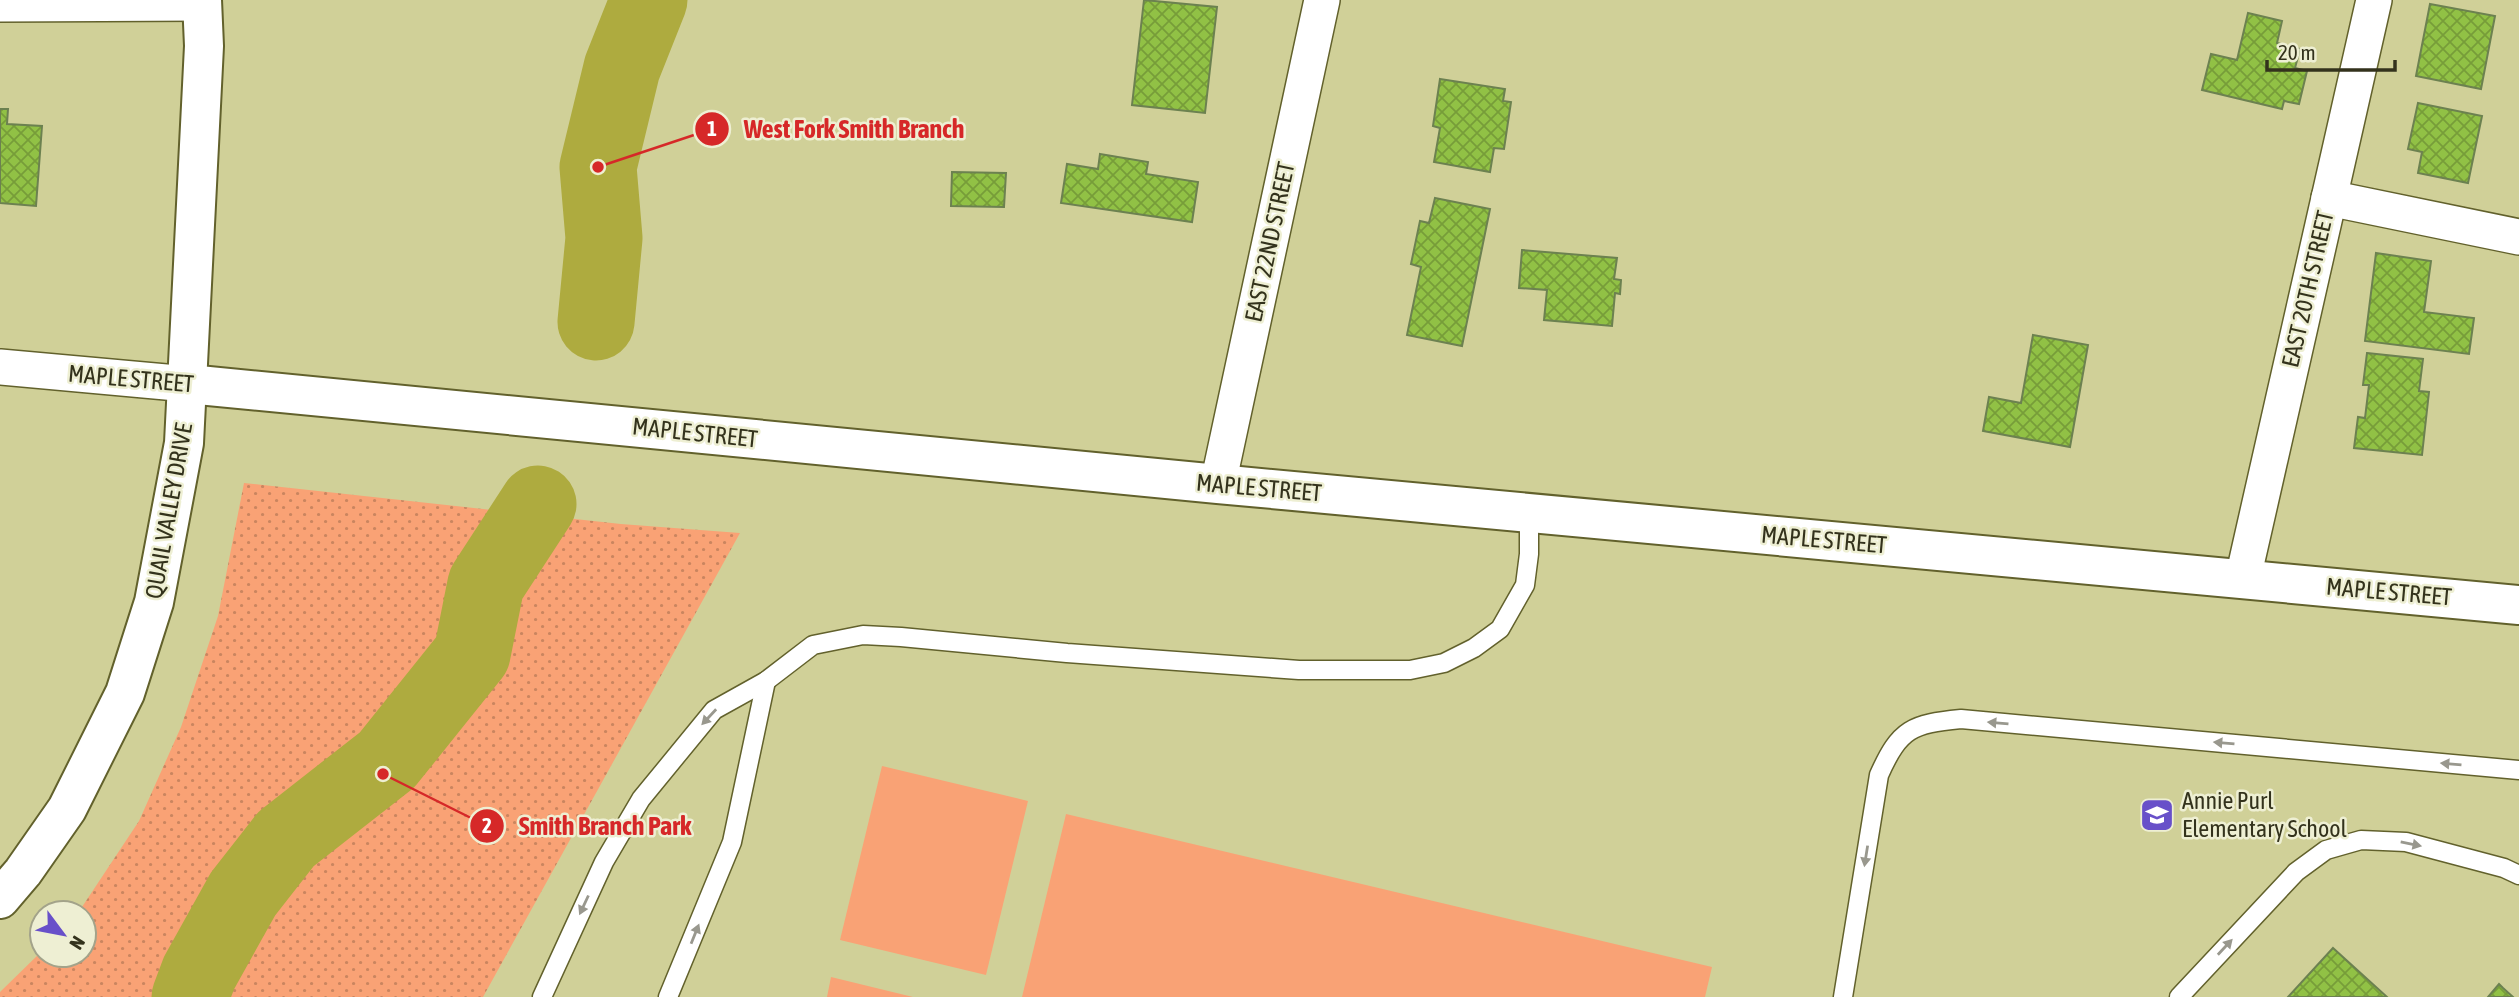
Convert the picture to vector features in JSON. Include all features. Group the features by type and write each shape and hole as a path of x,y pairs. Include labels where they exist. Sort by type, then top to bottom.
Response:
{"street":[{"name":"EAST 22ND STREET","path":"1218,484 1322,0"},
{"name":"EAST 20TH STREET","path":"2243,578 2374,0"},
{"path":"0,4 202,1"},
{"name":"QUAIL VALLEY DRIVE","path":"4,887 67,809 125,693 154,602 184,443 204,46 202,1"},
{"path":"2329,198 2519,237"},
{"name":"MAPLE STREET","path":"0,368 2519,605"}],"lane":[{"path":"542,997 604,862 640,799 714,710 766,681 813,645 863,635 901,636 1067,653 1299,670 1410,670 1444,663 1474,648 1500,629 1524,585 1529,554 1530,513"},
{"path":"668,997 732,842 766,681"},
{"path":"1843,997 1879,775 1889,753 1906,732 1934,722 1961,719 2519,770"},
{"path":"2179,997 2296,872 2326,850 2361,840 2406,842 2504,868 2519,875"}],"shaded area":[{"path":"244,483 621,524 740,533 483,997 0,997 0,992 28,965 28,969 98,969 98,899 87,899 139,821 181,727 218,616"},
{"path":"882,766 1028,801 986,975 840,940"},
{"path":"1066,814 1712,967 1705,997 1022,997"},
{"path":"831,977 913,997 827,997"}],"building":[{"path":"1144,0 1217,7 1205,113 1132,105"},
{"path":"2430,4 2495,16 2481,89 2416,76"},
{"path":"2248,13 2282,21 2277,43 2300,49 2295,68 2307,71 2299,104 2284,101 2282,109 2202,90 2211,54 2237,60"},
{"path":"1440,79 1505,89 1503,101 1511,102 1504,149 1494,148 1490,172 1434,162 1440,128 1433,126"},
{"path":"2418,103 2482,116 2468,183 2418,173 2422,152 2408,149"},
{"path":"0,109 8,109 7,124 42,126 36,206 0,203"},
{"path":"1100,154 1148,162 1146,174 1198,182 1192,222 1061,203 1067,164 1098,169"},
{"path":"952,172 1006,173 1004,207 951,206"},
{"path":"1435,198 1490,209 1462,346 1407,335 1421,267 1411,264 1420,221 1429,223"},
{"path":"1522,250 1617,258 1614,279 1621,280 1620,294 1615,293 1612,326 1544,320 1547,290 1519,288"},
{"path":"2376,253 2431,261 2424,312 2474,318 2469,354 2365,341"},
{"path":"2033,335 2088,345 2070,447 1983,431 1989,397 2021,403"},
{"path":"2367,353 2423,359 2419,391 2429,392 2422,455 2354,448 2358,417 2365,418 2369,385 2363,385"},
{"path":"2333,948 2387,997 2288,997"},
{"path":"2499,984 2503,988 2513,997 2488,997"}],"waterway":[{"path":"596,322 604,238 598,167 622,68 649,0"},
{"path":"190,997 199,973 243,894 286,839 387,760 472,654 486,584 538,504"}],"place":[{"name":"West Fork Smith Branch","path":"598,167"},
{"name":"Smith Branch Park","path":"383,774"},
{"name":"Annie Purl Elementary School","path":"2157,815"}]}
